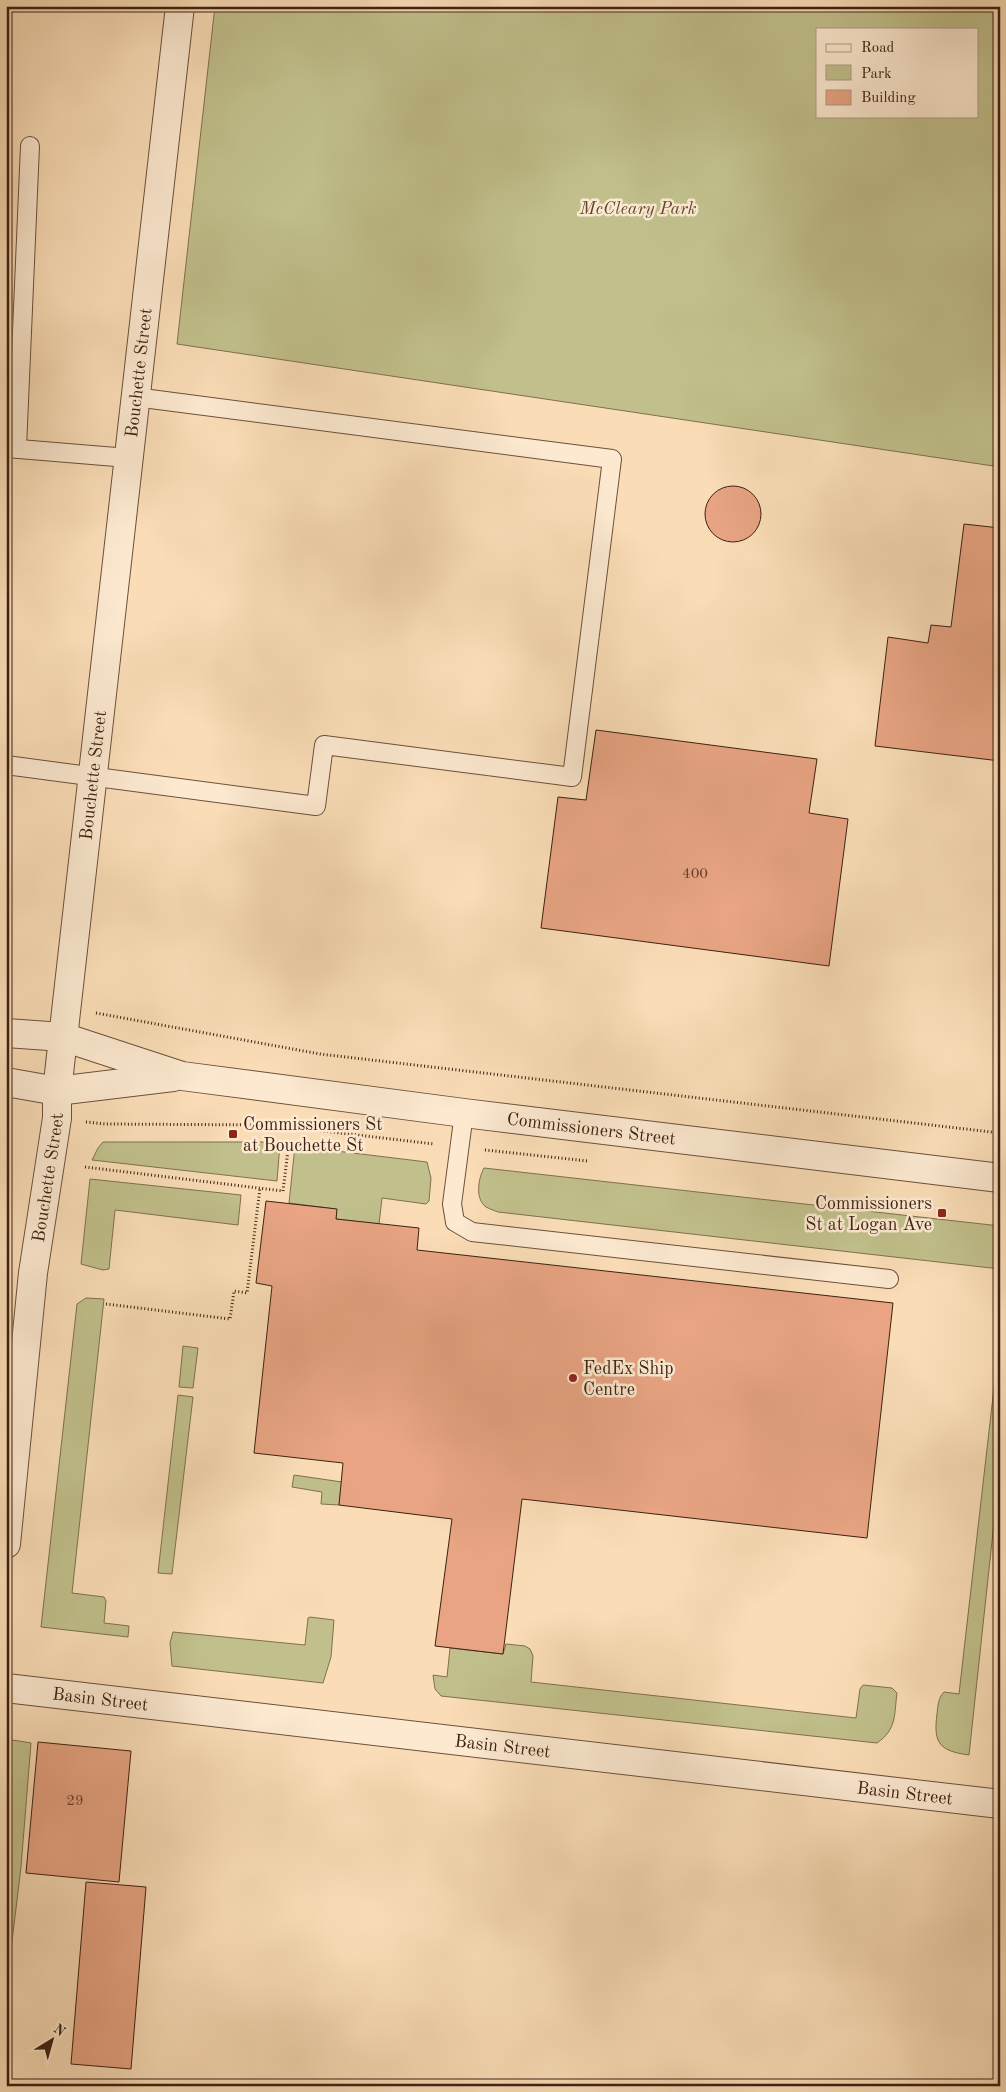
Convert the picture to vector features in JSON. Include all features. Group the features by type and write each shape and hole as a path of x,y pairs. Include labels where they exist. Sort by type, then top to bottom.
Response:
{"street":[{"name":"Bouchette Street","path":"6,1544 34,1273 57,1118 57,1091 180,6"},
{"name":"Commissioners Street","path":"6,1033 63,1037 182,1076 464,1113 1000,1178"},
{"name":"Commissioners Street","path":"6,1082 57,1091 182,1076"},
{"name":"Basin Street","path":"6,1688 1000,1804"}],"lane":[{"path":"30,146 13,370 12,448 128,458"},
{"path":"6,765 316,806 324,745 572,777 612,459 135,397"},
{"path":"464,1113 452,1204 455,1222 472,1232 889,1279"}],"path":[{"path":"66,1010 99,1013 320,1054 1000,1133"},
{"path":"57,1118 105,1124 272,1125 597,1162"},
{"path":"85,1166 283,1191 288,1142"},
{"path":"106,1304 230,1319 234,1291 247,1293 260,1188"}],"green space":[{"name":"McCleary Park","path":"215,6 1000,6 1000,467 177,344"},
{"path":"103,1142 262,1142 280,1144 277,1181 92,1160"},
{"path":"295,1146 427,1162 431,1178 429,1201 426,1204 382,1198 379,1224 336,1219 336,1209 289,1203"},
{"path":"484,1168 1000,1226 1000,1269 498,1212 486,1207 480,1199 479,1183"},
{"path":"90,1179 241,1195 238,1225 115,1210 109,1269 103,1270 81,1264"},
{"path":"86,1298 104,1299 72,1593 104,1597 106,1601 104,1623 129,1626 128,1637 41,1627 77,1304"},
{"path":"1000,1335 1000,1467 969,1755 945,1748 938,1739 936,1724 942,1694 944,1692 959,1694"},
{"path":"183,1346 198,1348 193,1388 179,1387"},
{"path":"178,1395 193,1397 172,1574 158,1573"},
{"path":"294,1475 342,1482 339,1505 321,1504 322,1492 292,1487"},
{"path":"308,1618 334,1620 331,1657 323,1683 172,1666 170,1643 173,1632 305,1645"},
{"path":"506,1644 525,1646 530,1649 533,1656 531,1682 856,1718 860,1689 863,1685 892,1688 897,1693 895,1715 888,1732 877,1743 441,1696 435,1689 433,1675 447,1677 450,1648 503,1654"},
{"path":"6,1739 31,1743 21,1867 6,1991"}],"building":[{"path":"733,486 744,488 753,494 759,503 761,514 759,525 753,534 744,540 733,542 722,540 713,534 707,525 705,514 707,503 713,494 722,488"},
{"path":"964,524 1000,528 1000,761 875,746 888,637 928,643 931,625 951,627"},
{"path":"596,730 817,759 809,813 848,819 829,966 541,928 558,797 586,800"},
{"name":"FedEx Ship Centre","path":"266,1201 337,1209 336,1219 419,1228 417,1250 893,1303 867,1538 522,1499 503,1654 435,1646 452,1519 339,1505 343,1463 254,1453 272,1286 256,1283"},
{"path":"38,1742 131,1751 119,1882 26,1873"},
{"path":"86,1882 146,1887 131,2069 71,2064"}],"place":[{"name":"Commissioners St at Bouchette St","path":"233,1134"},
{"name":"Commissioners St at Logan Ave","path":"942,1213"},
{"name":"FedEx Ship Centre","path":"573,1378"}]}
